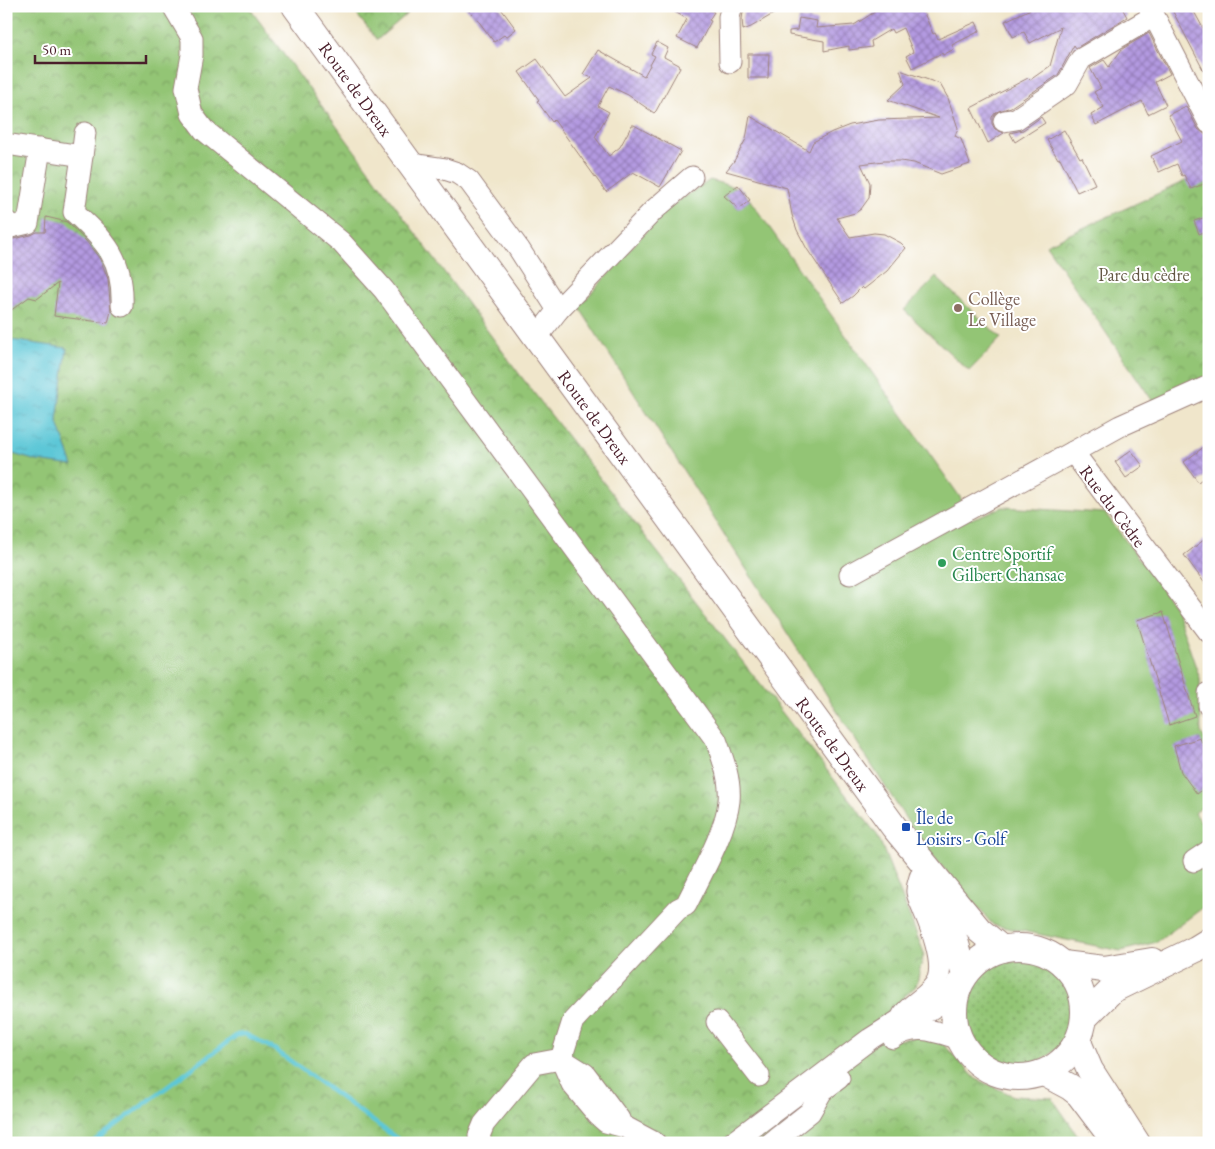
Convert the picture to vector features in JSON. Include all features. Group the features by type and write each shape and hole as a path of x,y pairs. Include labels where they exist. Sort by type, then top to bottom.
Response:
{"main road":[{"name":"Route de Dreux","path":"295,6 894,827 979,930 1002,949"},
{"name":"Route de Dreux","path":"894,827 955,941 960,984"},
{"path":"1085,1017 1112,990 1209,941"},
{"path":"1026,947 1046,952 1063,964 1075,978 1082,994 1085,1017 1083,1030 1078,1042 1069,1054 1058,1065 1044,1072 1026,1077 1008,1076 990,1071 975,1061 960,1039 954,1024 954,1009 960,984 976,962 990,953 1002,949 1026,947"},
{"path":"1063,964 1104,969 1180,956"},
{"path":"1078,1042 1090,1070 1137,1143"},
{"path":"1044,1072 1079,1094 1116,1143"}],"street":[{"path":"173,6 192,38 192,55 186,88 192,114 204,130 341,242 384,290 716,740 726,767 729,800 724,823 686,905 678,910 574,1021 560,1059"},
{"path":"730,62 729,17 732,6"},
{"path":"1004,120 1016,119 1067,84 1081,59 1152,11 1209,123"},
{"path":"85,133 74,212 97,232 112,254 120,272 122,306"},
{"path":"6,144 82,156"},
{"path":"6,221 11,226 28,223 40,149"},
{"path":"410,164 457,172 469,181 519,249 558,310"},
{"path":"537,337 558,310 654,210 692,177"},
{"name":"Rue du Cèdre","path":"1209,386 1120,426 1073,452 1209,632"},
{"path":"850,574 1073,452"},
{"path":"1209,693 1209,706"},
{"path":"900,1020 907,1009 934,985 939,971 939,962 927,917 916,891 920,876"},
{"path":"732,1143 870,1040 900,1020 928,1010 960,984"},
{"path":"717,1022 759,1076"},
{"path":"772,1143 810,1112 822,1091 899,1034 916,1029 929,1029 960,1039"},
{"path":"480,1143 479,1136 484,1124 534,1064 560,1059 585,1074 619,1135 655,1143"}],"green space":[{"path":"6,6 248,6 520,375 878,836 924,953 916,986 884,1015 896,1040 935,1035 976,1079 1014,1096 1052,1098 1083,1143 6,1143"},
{"path":"350,6 416,6 377,40"},
{"name":"Parc du cèdre","path":"1209,170 1209,375 1154,403 1046,245"},
{"name":"Centre Sportif Gilbert Chansac","path":"710,180 741,189 750,200 960,497 971,519 1003,507 1105,513 1175,607 1200,679 1201,733 1209,745 1209,801 1195,813 1209,833 1209,903 1157,942 1121,951 993,925 920,841 579,307 665,210"},
{"path":"936,277 1001,338 969,371 904,310"},
{"path":"1020,958 1040,962 1058,973 1069,991 1073,1011 1069,1031 1058,1049 1040,1060 1020,1064 1000,1060 982,1049 971,1031 967,1011 971,991 982,973 1000,962"}],"water":[{"path":"11,340 67,348 57,420 73,466 37,461 6,452 6,376"}],"building":[{"path":"464,6 499,6 516,29 506,37 504,35 494,42 477,19"},
{"path":"665,6 703,6 714,12 697,48 677,38 687,19"},
{"path":"744,6 787,6 743,30"},
{"path":"884,6 921,6 933,34 935,33 938,39 976,22 980,31 952,45 954,49 943,55 942,53 912,68 906,56 913,52 903,28 893,33 891,29 871,41 872,47 849,50 849,46 824,51 824,41 789,35 789,31 797,30 799,18 817,21 816,28 854,25"},
{"path":"1037,6 1121,6 1127,17 1076,48 1074,45 1058,75 1011,107 996,112 992,117 992,124 995,129 1004,133 988,143 971,108 1028,78 1030,80 1050,66 1061,27 1030,43 1024,32 1013,37 1005,21"},
{"path":"1170,6 1191,6 1209,39 1209,81"},
{"path":"1149,33 1170,74 1155,82 1166,105 1148,114 1142,101 1096,125 1091,115 1104,107 1094,92 1101,88 1090,68 1104,60 1109,67 1122,49"},
{"path":"657,42 668,48 664,57 680,67 656,111 654,113 628,95 609,86 598,106 609,112 595,137 609,156 620,147 632,125 634,125 681,151 660,187 633,172 606,192 554,120 552,122 519,72 537,59 565,97 592,78 583,74 598,50 644,76 655,56 651,54"},
{"path":"748,54 769,54 768,78 748,78"},
{"path":"900,70 940,84 948,98 958,128 955,136 961,139 970,164 941,174 914,163 900,161 861,164 870,183 869,198 861,209 855,213 837,218 850,237 874,233 884,234 901,243 906,248 887,271 864,289 862,287 843,303 807,249 797,230 787,188 726,171 746,139 750,116 809,151 813,142 850,125 879,120 939,118 888,100 905,84"},
{"path":"1186,106 1198,129 1209,140 1209,182 1191,189 1184,175 1182,176 1177,164 1159,172 1151,156 1182,141 1168,115"},
{"path":"1041,117 1045,123 1015,142 1010,133 1023,130"},
{"path":"1064,130 1080,158 1082,157 1095,184 1077,192 1060,158 1058,159 1047,140"},
{"path":"738,185 750,200 739,209 724,196"},
{"path":"1209,216 1209,230 1199,234 1194,221"},
{"path":"46,217 67,222 86,241 100,259 108,279 111,311 108,323 54,316 58,283 37,299 29,297 6,314 6,238 14,239 37,232 45,232"},
{"path":"1209,443 1209,474 1198,482 1184,462"},
{"path":"1131,450 1143,466 1126,478 1115,462"},
{"path":"1209,536 1209,589 1184,555"},
{"path":"1163,612 1195,716 1169,725 1137,620"},
{"path":"1200,738 1205,750 1209,749 1209,785 1197,794 1181,772 1174,746"}],"waterway":[{"path":"92,1143 237,1035 245,1034 274,1049 403,1143"}],"place":[{"name":"Collège Le Village","path":"958,308"},
{"name":"Centre Sportif Gilbert Chansac","path":"942,563"},
{"name":"Île de Loisirs - Golf","path":"906,827"}]}
